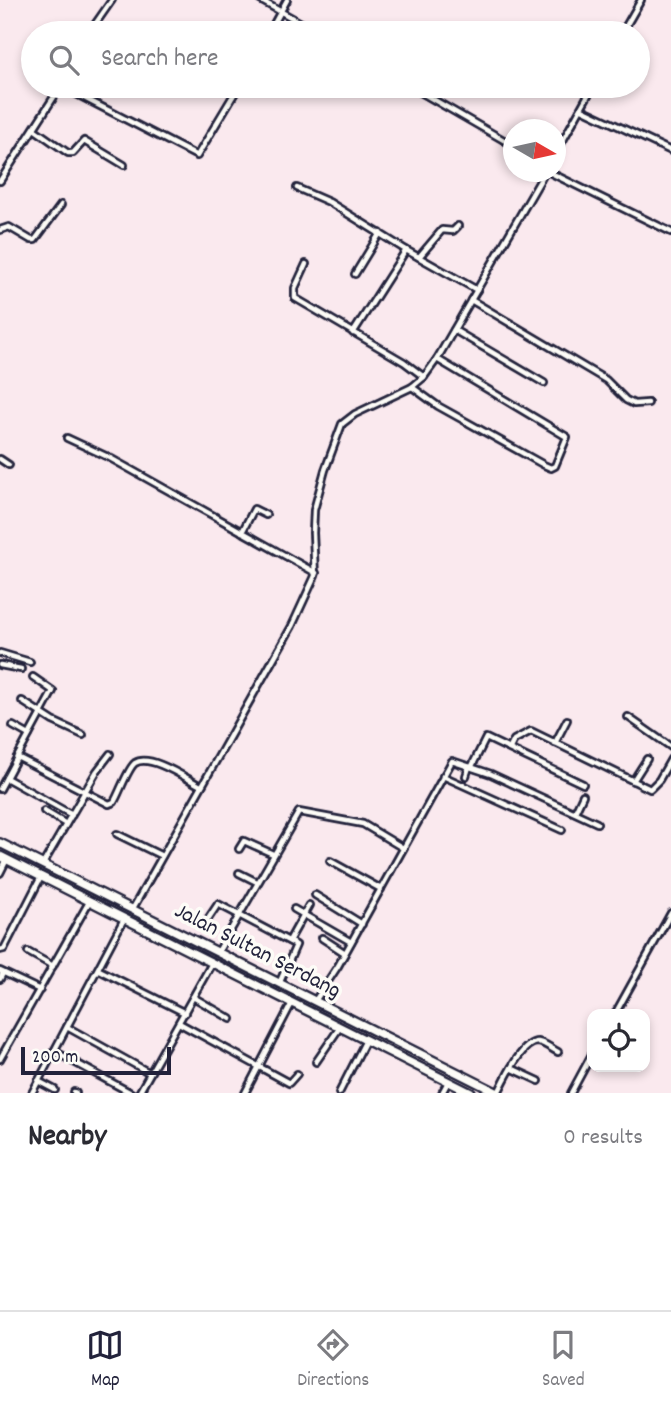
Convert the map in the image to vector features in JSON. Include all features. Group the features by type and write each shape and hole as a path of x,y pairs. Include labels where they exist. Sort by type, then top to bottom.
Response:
{"highway":[{"name":"Jalan Sultan Serdang","path":"0,843 278,985 498,1093"},
{"name":"Jalan Sultan Serdang","path":"4,858 471,1093"},
{"path":"399,1057 404,1046"}],"street":[{"path":"97,21 112,0"},
{"path":"260,0 296,21"},
{"path":"276,21 287,0"},
{"path":"629,21 641,0"},
{"path":"0,181 54,98"},
{"path":"84,98 197,156 232,98"},
{"path":"431,98 503,140"},
{"path":"566,135 587,98"},
{"path":"582,108 671,151"},
{"path":"34,130 68,153 73,153 83,141 124,165"},
{"path":"566,181 671,232"},
{"path":"131,910 292,626 316,573 314,510 342,424 355,414 412,387 424,377 541,182"},
{"path":"297,188 329,202 477,290"},
{"path":"0,230 11,228 32,241 35,240 61,205"},
{"path":"418,257 442,230 453,231 457,226"},
{"path":"355,274 380,233"},
{"path":"353,333 406,250"},
{"path":"306,264 294,291 295,298 404,362 424,377"},
{"path":"471,300 606,380 626,400 634,404 648,403"},
{"path":"454,330 544,383"},
{"path":"412,387 438,406 544,465 551,468 555,466 567,437 437,359"},
{"path":"68,438 110,458 316,573"},
{"path":"0,460 9,465"},
{"path":"242,532 255,509 267,515"},
{"path":"0,653 30,662"},
{"path":"14,667 17,656"},
{"path":"0,665 21,668"},
{"path":"0,789 54,691 33,677"},
{"path":"22,701 83,735"},
{"path":"628,717 671,747"},
{"path":"555,743 567,720"},
{"path":"13,726 29,735"},
{"path":"510,748 514,740 530,731 651,789 671,759"},
{"path":"466,776 486,738 583,784"},
{"path":"43,864 110,754"},
{"path":"17,757 111,804 134,764 147,761 162,765 201,786"},
{"path":"634,781 647,759"},
{"path":"314,1002 362,924 452,761 471,766 597,823"},
{"path":"443,776 562,830"},
{"path":"6,778 72,815"},
{"path":"575,812 583,795"},
{"path":"44,811 66,824"},
{"path":"217,953 295,816 303,811 363,824 403,848"},
{"path":"117,834 162,856"},
{"path":"239,849 244,841 273,855"},
{"path":"0,873 4,858"},
{"path":"330,861 382,889"},
{"path":"239,873 257,882"},
{"path":"0,950 4,949 41,877"},
{"path":"315,895 362,924"},
{"path":"0,1059 89,902"},
{"path":"208,919 218,904 297,947 278,985"},
{"path":"289,941 309,905"},
{"path":"294,909 351,942"},
{"path":"618,1009 671,913"},
{"path":"32,1093 124,918"},
{"path":"322,938 345,953"},
{"path":"28,952 53,966"},
{"path":"139,1093 212,962"},
{"path":"99,970 185,1013"},
{"path":"0,979 2,972 40,989"},
{"path":"193,998 231,1019"},
{"path":"245,1093 292,1003"},
{"path":"179,1023 289,1083 297,1074"},
{"path":"67,1027 150,1073"},
{"path":"316,1062 340,1027"},
{"path":"339,1093 366,1040"},
{"path":"498,1093 521,1053 536,1042 558,1052"},
{"path":"54,1051 131,1093"},
{"path":"571,1093 587,1063"},
{"path":"511,1068 539,1081"},
{"path":"38,1081 54,1090"},
{"path":"442,1093 449,1081"}]}
